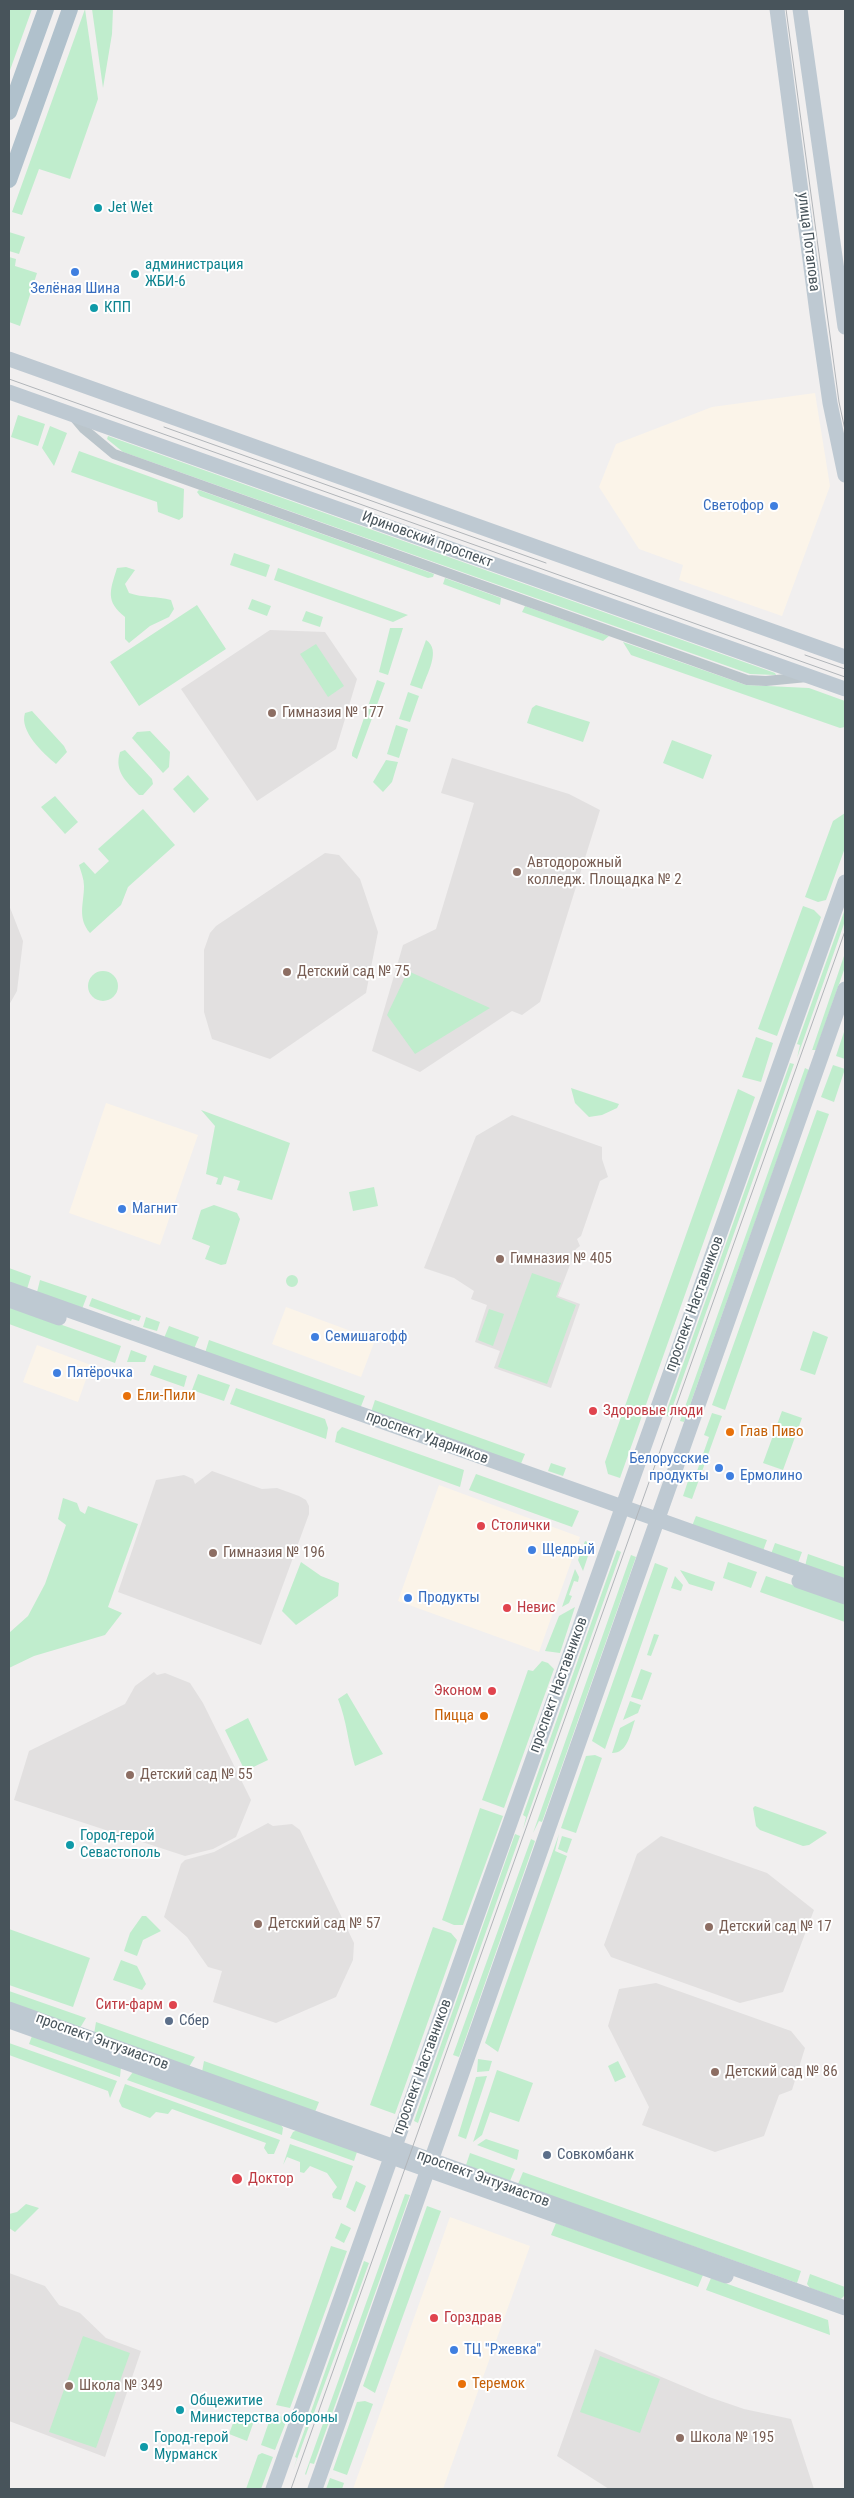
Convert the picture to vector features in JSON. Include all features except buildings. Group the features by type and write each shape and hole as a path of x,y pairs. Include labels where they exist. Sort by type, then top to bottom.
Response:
{"main road":[{"path":"9,112 46,9"},
{"path":"9,180 70,9"},
{"name":"улица Потапова","path":"776,9 830,403 845,475"},
{"name":"улица Потапова","path":"800,9 845,327"},
{"name":"Ириновский проспект","path":"9,360 845,657"},
{"name":"Ириновский проспект","path":"9,392 845,689"},
{"name":"проспект Наставников","path":"273,2489 845,882"},
{"path":"315,2489 845,989"},
{"name":"проспект Ударников","path":"9,1288 621,1512"},
{"name":"проспект Ударников","path":"9,1300 656,1524 845,1586"},
{"name":"проспект Ударников","path":"656,1524 845,1597"},
{"name":"проспект Энтузиастов","path":"9,2009 845,2318"},
{"name":"проспект Энтузиастов","path":"9,2021 393,2152"},
{"name":"проспект Энтузиастов","path":"430,2166 845,2308"}],"street":[{"path":"71,414 84,429 114,454 509,596 747,680 766,681 811,677"}],"shaded area":[{"path":"815,393 830,486 782,616 679,580 683,565 639,549 599,487 616,444 712,407"},
{"name":"Гимназия № 177","path":"270,630 325,632 357,679 336,749 257,801 181,689"},
{"name":"Автодорожный колледж. Площадка № 2","path":"452,758 569,794 600,810 540,1002 522,1015 512,1011 420,1072 372,1051 403,945 436,929 474,803 441,793"},
{"name":"Детский сад № 75","path":"325,853 339,855 360,879 378,932 366,993 270,1059 212,1039 204,1012 204,950 210,933 216,926"},
{"path":"9,905 23,941 17,991 9,1005"},
{"path":"106,1103 198,1135 160,1245 69,1213"},
{"name":"Гимназия № 405","path":"512,1115 602,1147 602,1159 608,1177 600,1181 581,1236 577,1239 580,1246 576,1249 558,1296 580,1304 551,1388 494,1368 500,1351 475,1342 487,1305 471,1299 474,1291 454,1278 424,1268 476,1136"},
{"path":"286,1307 375,1340 361,1377 272,1344"},
{"name":"Пятёрочка","path":"37,1345 91,1365 78,1402 23,1382"},
{"name":"Гимназия № 196","path":"212,1471 262,1489 277,1488 299,1496 306,1500 309,1506 309,1514 261,1645 118,1592 156,1480 184,1475 193,1479 195,1484"},
{"path":"439,1485 580,1537 539,1652 398,1601"},
{"name":"Детский сад № 55","path":"154,1672 157,1675 165,1673 190,1683 203,1703 251,1800 236,1837 213,1849 185,1856 14,1800 29,1751 125,1704 135,1686"},
{"name":"Детский сад № 57","path":"268,1823 273,1826 292,1824 300,1830 354,1943 353,1960 336,1997 276,2023 213,2002 222,1971 208,1967 187,1937 164,1917 181,1864 185,1860 214,1852"},
{"name":"Детский сад № 17","path":"661,1836 767,1873 814,1910 783,1992 740,2003 611,1957 604,1945 637,1854"},
{"name":"Детский сад № 86","path":"656,1983 791,2031 805,2048 792,2090 779,2095 764,2136 715,2152 642,2125 649,2107 608,2026 619,1989"},
{"path":"450,2217 530,2246 443,2489 353,2489"},
{"name":"Школа № 349","path":"9,2273 45,2286 59,2305 80,2313 106,2338 141,2351 105,2457 9,2421"},
{"name":"Школа № 195","path":"595,2349 709,2397 744,2409 791,2419 814,2489 609,2489 557,2456"}],"green space":[{"path":"9,9 32,9 9,73"},
{"path":"85,9 98,99 70,179 39,169 22,215 12,212"},
{"path":"92,9 113,9 112,34 103,88"},
{"path":"9,232 25,237 19,254 9,251"},
{"path":"9,257 16,259 15,266 37,273 20,326 9,322"},
{"path":"18,415 45,424 38,446 11,437"},
{"path":"50,426 67,433 54,466 42,448"},
{"path":"108,436 775,673 776,675 750,674 123,452 107,439"},
{"path":"79,451 184,489 183,517 179,520 158,512 157,502 71,472"},
{"path":"199,490 434,574 433,577 428,578 200,496 197,492"},
{"path":"234,553 270,565 266,577 230,565"},
{"path":"126,567 135,570 125,584 129,593 171,600 174,609 169,617 150,626 129,643 125,639 125,617 114,606 111,595 112,583 117,568"},
{"path":"278,568 408,615 393,622 274,580"},
{"path":"445,578 501,598 500,605 443,584"},
{"path":"252,599 271,606 267,616 248,609"},
{"path":"197,605 226,649 139,706 110,662"},
{"path":"525,606 609,636 603,641 522,612"},
{"path":"306,611 323,617 320,627 302,621"},
{"path":"390,628 403,628 388,675 379,672"},
{"path":"426,640 431,644 433,656 422,689 410,685"},
{"path":"623,642 746,685 809,688 845,701 845,727 840,728 631,655"},
{"path":"316,644 344,686 328,697 300,654"},
{"path":"377,680 385,683 357,759 352,756 352,753"},
{"path":"408,692 419,696 410,722 399,719"},
{"path":"536,705 590,722 583,742 527,723 532,708"},
{"path":"32,711 64,746 67,752 56,764 33,741 25,727 25,713"},
{"path":"396,725 408,729 399,758 387,754"},
{"path":"150,731 170,752 169,767 163,773 132,738 137,732"},
{"path":"672,740 712,755 703,779 663,763"},
{"path":"125,750 152,779 153,784 143,795 139,795 134,790 120,771 120,752"},
{"path":"386,760 398,762 392,782 383,792 373,782"},
{"path":"188,775 209,799 194,813 173,789"},
{"path":"55,796 78,822 65,834 41,807"},
{"path":"143,809 175,845 128,887 121,905 90,933 82,916 84,883 79,865 84,862 95,874 109,861 98,849"},
{"path":"845,813 845,848 826,900 818,902 805,897 833,821"},
{"path":"803,906 814,910 821,917 777,1036 758,1029"},
{"path":"845,909 845,921 797,1058 800,1045 797,1044"},
{"path":"845,953 845,967 816,1050 812,1050"},
{"path":"103,971 114,975 118,986 114,997 103,1001 92,997 88,986 92,975"},
{"path":"408,971 490,1008 415,1054 387,1015"},
{"path":"845,1029 845,1059 836,1056"},
{"path":"756,1037 773,1043 761,1082 742,1077"},
{"path":"790,1063 794,1064 669,1417 665,1415"},
{"path":"833,1065 845,1069 834,1102 821,1097"},
{"path":"805,1068 809,1070 684,1422 680,1421"},
{"path":"571,1088 619,1104 617,1108 602,1115 589,1117 575,1103"},
{"path":"738,1089 755,1097 620,1478 608,1474 605,1462"},
{"path":"201,1110 290,1143 272,1200 237,1190 240,1181 224,1176 221,1185 216,1184 218,1178 206,1174 215,1126"},
{"path":"817,1110 829,1114 725,1410 712,1405"},
{"path":"374,1187 378,1206 353,1211 349,1192"},
{"path":"214,1205 237,1213 240,1219 226,1264 221,1265 205,1259 210,1246 192,1239 201,1210"},
{"path":"9,1268 31,1276 27,1289 9,1282"},
{"path":"532,1273 561,1283 556,1297 576,1305 547,1384 498,1367"},
{"path":"294,1275 297,1276 297,1286 290,1287 287,1286 286,1279 287,1276"},
{"path":"40,1280 87,1296 82,1309 37,1292"},
{"path":"92,1298 141,1316 139,1321 132,1319 131,1321 89,1306"},
{"path":"9,1306 121,1346 115,1363 9,1324"},
{"path":"489,1309 504,1314 493,1346 478,1340"},
{"path":"146,1317 160,1322 157,1331 143,1327"},
{"path":"169,1326 199,1337 194,1349 164,1338"},
{"path":"813,1331 828,1337 815,1375 800,1370"},
{"path":"209,1340 365,1396 360,1409 205,1353"},
{"path":"131,1350 147,1356 145,1362 127,1362"},
{"path":"154,1365 187,1376 184,1387 150,1375"},
{"path":"198,1374 230,1385 224,1401 192,1390"},
{"path":"236,1388 325,1419 328,1428 326,1439 230,1404"},
{"path":"375,1400 525,1454 520,1466 371,1412"},
{"path":"782,1411 802,1418 783,1470 763,1463"},
{"path":"712,1413 722,1416 692,1499 683,1496 691,1472 696,1474 709,1437 704,1435"},
{"path":"342,1427 464,1470 460,1487 335,1442 337,1432"},
{"path":"551,1463 566,1468 563,1476 548,1471"},
{"path":"476,1474 579,1511 572,1527 469,1490"},
{"path":"63,1498 77,1503 80,1511 85,1514 88,1506 138,1524 108,1607 122,1613 105,1635 34,1656 9,1668 9,1633 28,1616 45,1584 66,1525 58,1519"},
{"path":"696,1516 767,1540 763,1551 692,1526"},
{"path":"585,1541 592,1544 583,1571 578,1560"},
{"path":"775,1543 802,1552 798,1563 771,1554"},
{"path":"617,1550 621,1552 523,1829 526,1817 523,1815"},
{"path":"808,1554 845,1567 845,1581 805,1566"},
{"path":"631,1555 636,1557 542,1822 539,1821 533,1833"},
{"path":"301,1562 321,1576 339,1583 338,1596 296,1625 282,1611"},
{"path":"728,1562 757,1572 751,1588 723,1578"},
{"path":"655,1563 668,1568 605,1749 592,1741"},
{"path":"575,1569 579,1577 578,1582 574,1581 569,1595 572,1596 569,1603 562,1607"},
{"path":"680,1570 715,1582 712,1591 689,1584"},
{"path":"675,1576 683,1585 681,1591 671,1588"},
{"path":"766,1576 845,1603 845,1622 760,1592"},
{"path":"575,1607 560,1653 545,1651 559,1616"},
{"path":"654,1634 659,1635 651,1656 647,1655"},
{"path":"542,1661 548,1663 554,1669 504,1808 482,1800 528,1670 533,1671"},
{"path":"641,1669 652,1673 642,1700 631,1697"},
{"path":"347,1693 383,1754 355,1766 338,1699"},
{"path":"630,1701 641,1705 638,1713 623,1720"},
{"path":"248,1718 268,1760 245,1771 225,1730"},
{"path":"635,1720 628,1742 622,1750 612,1753 620,1728"},
{"path":"595,1755 602,1758 576,1833 561,1828 586,1756"},
{"path":"755,1806 827,1833 809,1845 803,1846 760,1830 756,1826 753,1808"},
{"path":"480,1808 503,1816 463,1925 454,1925 442,1920"},
{"path":"515,1834 520,1836 418,2123 414,2121"},
{"path":"559,1834 555,1851 567,1856 498,2052 485,2043"},
{"path":"562,1836 572,1839 567,1853 558,1849"},
{"path":"531,1839 535,1841 459,2057 453,2055"},
{"path":"142,1916 146,1916 161,1931 143,1940 137,1956 124,1951 130,1933"},
{"path":"433,1927 451,1933 457,1940 395,2114 370,2105"},
{"path":"9,1929 90,1958 73,2007 9,1985"},
{"path":"121,1960 137,1966 146,1984 142,1990 113,1980"},
{"path":"9,1991 86,2018 80,2028 9,2003"},
{"path":"96,2022 195,2057 189,2067 94,2034"},
{"path":"32,2036 121,2067 120,2077 29,2044"},
{"path":"9,2043 117,2081 110,2098 108,2091 9,2055"},
{"path":"478,2059 492,2061 489,2071 477,2072"},
{"path":"204,2061 319,2102 315,2112 202,2072"},
{"path":"618,2061 626,2077 615,2082 608,2066"},
{"path":"497,2070 533,2083 519,2122 490,2112 482,2135 473,2142"},
{"path":"133,2072 281,2125 283,2128 282,2135 127,2080"},
{"path":"487,2076 466,2139 458,2136 476,2077"},
{"path":"125,2084 280,2140 274,2154 268,2154 264,2148 266,2143 172,2109 168,2114 156,2112 150,2118 122,2107 119,2101"},
{"path":"297,2130 357,2152 354,2161 290,2138 293,2132"},
{"path":"486,2139 519,2150 517,2160 477,2145"},
{"path":"290,2144 353,2166 341,2200 333,2198 332,2194 337,2187 327,2173 310,2166 304,2173 300,2172 300,2162 287,2157 283,2165"},
{"path":"470,2153 515,2169 510,2181 466,2165"},
{"path":"523,2172 801,2271 797,2283 518,2184"},
{"path":"356,2181 366,2186 355,2212 346,2207"},
{"path":"405,2194 410,2195 314,2464 310,2463 306,2475 305,2474"},
{"path":"26,2204 39,2208 15,2232 9,2228 9,2214 17,2212"},
{"path":"427,2206 441,2211 375,2393 363,2386"},
{"path":"341,2223 351,2228 344,2243 335,2238"},
{"path":"556,2223 703,2275 698,2287 551,2235"},
{"path":"331,2246 347,2251 290,2408 276,2405"},
{"path":"364,2261 369,2263 293,2470 297,2458 295,2457"},
{"path":"810,2274 845,2287 844,2296 841,2299 810,2288 807,2284"},
{"path":"711,2278 828,2320 830,2335 706,2290"},
{"path":"83,2336 130,2353 96,2448 49,2432"},
{"path":"600,2356 660,2379 640,2433 580,2412"},
{"path":"365,2401 373,2404 347,2475 333,2470 357,2402"},
{"path":"272,2413 281,2416 286,2422 275,2450 261,2445"},
{"path":"236,2415 254,2421 247,2441 229,2434"},
{"path":"262,2453 273,2457 261,2489 246,2489 258,2455"},
{"path":"330,2478 344,2483 342,2489 326,2489"}],"tram line":[{"path":"786,9 839,402 845,430"},
{"path":"9,379 845,677"},
{"path":"164,427 546,563"},
{"path":"805,655 845,669"},
{"path":"291,2489 845,931"}],"place":[{"name":"Jet Wet","path":"98,208"},
{"name":"Зелёная Шина","path":"75,272"},
{"name":"администрация ЖБИ-6","path":"135,274"},
{"name":"КПП","path":"94,308"},
{"name":"Светофор","path":"774,506"},
{"name":"Гимназия № 177","path":"272,713"},
{"name":"Автодорожный колледж. Площадка № 2","path":"517,872"},
{"name":"Детский сад № 75","path":"287,972"},
{"name":"Магнит","path":"122,1209"},
{"name":"Гимназия № 405","path":"500,1259"},
{"name":"Семишагофф","path":"315,1337"},
{"name":"Пятёрочка","path":"57,1373"},
{"name":"Ели-Пили","path":"127,1396"},
{"name":"Здоровые люди","path":"593,1411"},
{"name":"Глав Пиво","path":"730,1432"},
{"name":"Белорусские продукты","path":"719,1468"},
{"name":"Ермолино","path":"730,1476"},
{"name":"Столички","path":"481,1526"},
{"name":"Щедрый","path":"532,1550"},
{"name":"Гимназия № 196","path":"213,1553"},
{"name":"Продукты","path":"408,1598"},
{"name":"Невис","path":"507,1608"},
{"name":"Эконом","path":"492,1691"},
{"name":"Пицца","path":"484,1716"},
{"name":"Детский сад № 55","path":"130,1775"},
{"name":"Город-герой Севастополь","path":"70,1845"},
{"name":"Детский сад № 57","path":"258,1924"},
{"name":"Детский сад № 17","path":"709,1927"},
{"name":"Сити-фарм","path":"173,2005"},
{"name":"Сбер","path":"169,2021"},
{"name":"Детский сад № 86","path":"715,2072"},
{"name":"Совкомбанк","path":"547,2155"},
{"name":"Доктор","path":"237,2179"},
{"name":"Горздрав","path":"434,2318"},
{"name":"ТЦ \"Ржевка\"","path":"454,2350"},
{"name":"Теремок","path":"462,2384"},
{"name":"Школа № 349","path":"69,2386"},
{"name":"Общежитие Министерства обороны","path":"180,2410"},
{"name":"Школа № 195","path":"680,2438"},
{"name":"Город-герой Мурманск","path":"144,2447"}]}
